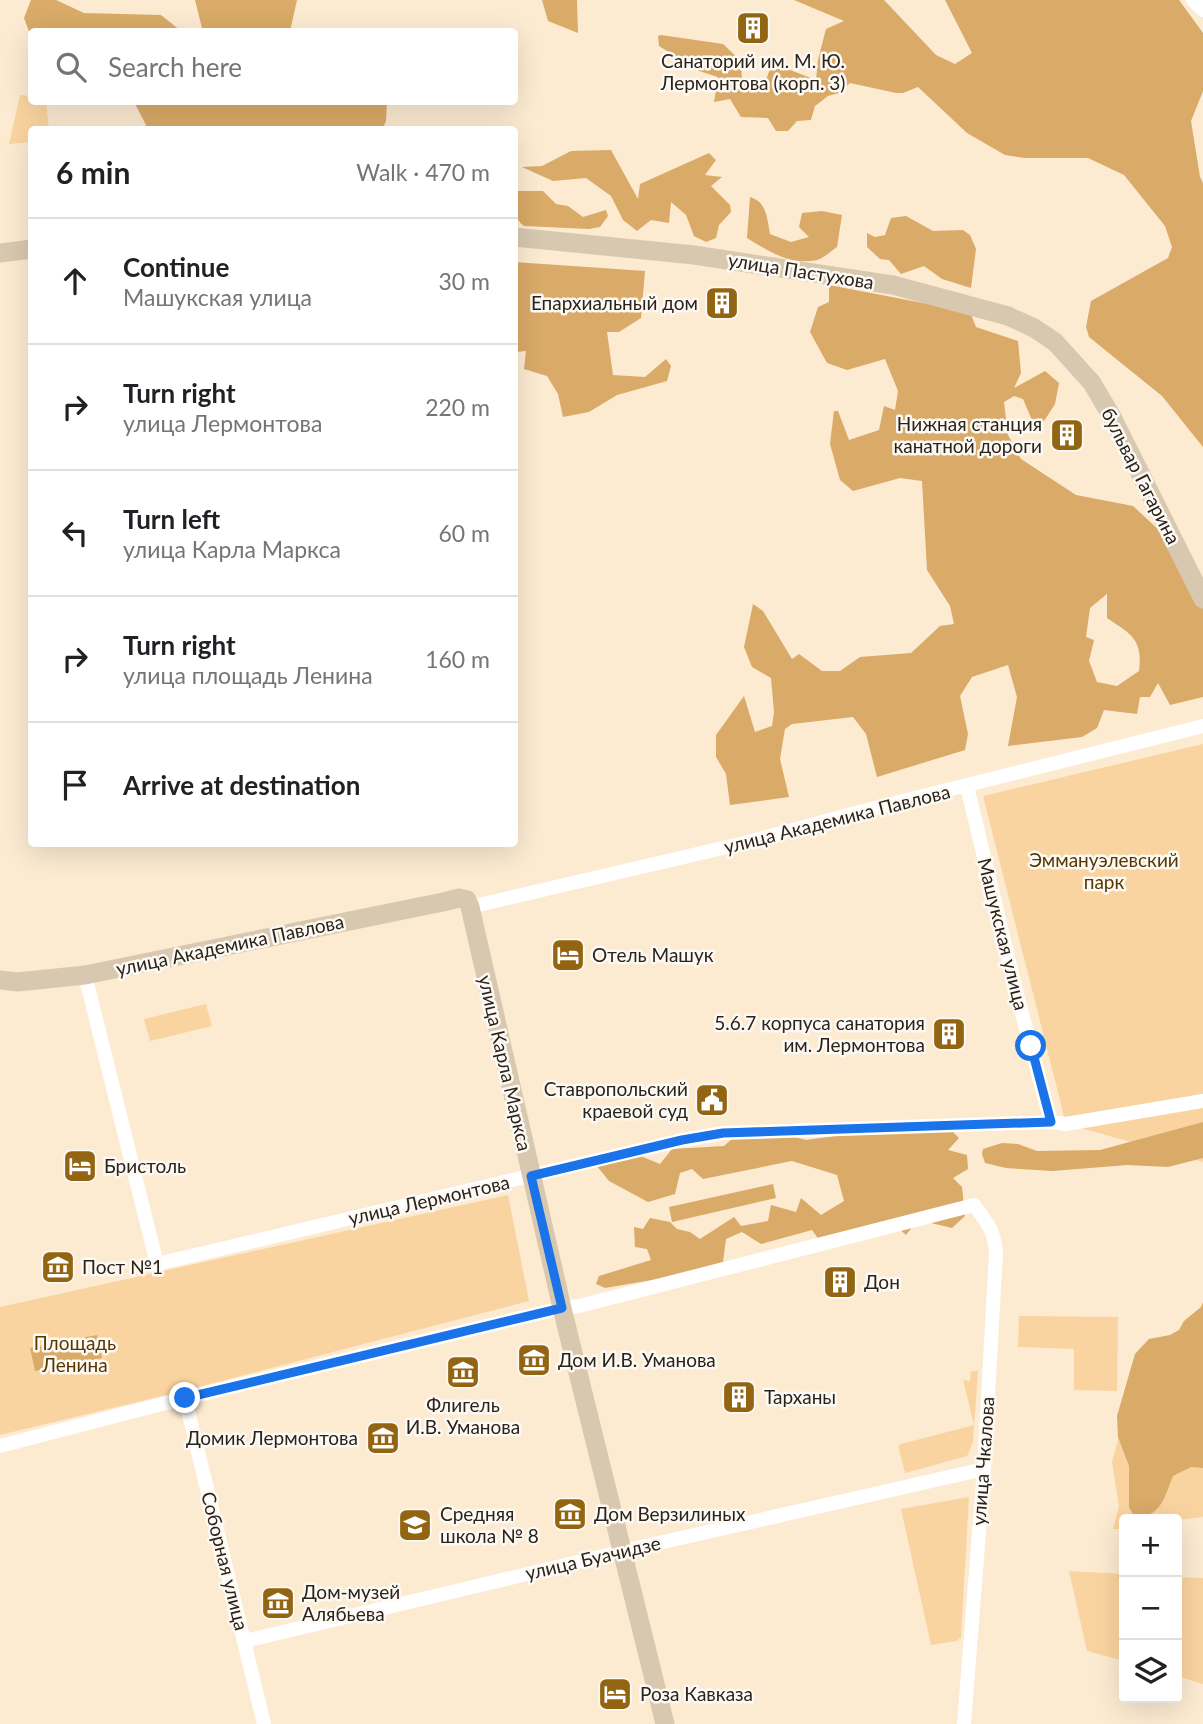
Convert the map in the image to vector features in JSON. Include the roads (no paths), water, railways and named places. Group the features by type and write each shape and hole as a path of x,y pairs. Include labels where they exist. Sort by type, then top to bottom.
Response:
{"street":[{"path":"1193,0 1203,10"},
{"name":"улица Пастухова","path":"518,237 694,255 893,285 1008,316 1055,342 1070,358"},
{"path":"0,253 28,250"},
{"name":"бульвар Гагарина","path":"1070,358 1092,383 1112,417 1203,599"},
{"name":"улица Академика Павлова","path":"0,980 18,982 85,975 465,903 744,843 1203,726"},
{"name":"Машукская улица","path":"967,786 1051,1122"},
{"name":"улица Карла Маркса","path":"465,903 665,1724"},
{"name":"улица Лермонтова","path":"85,975 157,1264 682,1140 723,1133 1051,1122 1066,1124 1203,1101"},
{"name":"улица Чкалова","path":"562,1308 579,1306 974,1205 991,1228 996,1252 984,1469 960,1723"},
{"path":"0,1446 185,1398 562,1308"},
{"name":"Соборная улица","path":"185,1398 264,1724"},
{"name":"улица Буачидзе","path":"245,1641 984,1469"}],"place":[{"name":"Санаторий им. М. Ю. Лермонтова (корп. 3)","path":"753,28"},
{"name":"Епархиальный дом","path":"722,303"},
{"name":"Нижная станция канатной дороги","path":"1067,435"},
{"name":"Отель Машук","path":"568,955"},
{"name":"5.6.7 корпуса санатория им. Лермонтова","path":"949,1034"},
{"name":"Ставропольский краевой суд","path":"712,1100"},
{"name":"Бристоль","path":"80,1166"},
{"name":"Пост №1","path":"58,1267"},
{"name":"Дон","path":"840,1282"},
{"name":"Дом И.В. Уманова","path":"534,1360"},
{"name":"Флигель И.В. Уманова","path":"463,1372"},
{"name":"Тарханы","path":"739,1397"},
{"name":"Домик Лермонтова","path":"383,1438"},
{"name":"Дом Верзилиных","path":"570,1514"},
{"name":"Средняя школа № 8","path":"415,1525"},
{"name":"Дом-музей Алябьева","path":"278,1603"},
{"name":"Роза Кавказа","path":"615,1694"}],"park label":[{"name":"Эммануэлевский парк","path":"1104,871"},
{"name":"Площадь Ленина","path":"75,1354"}]}
